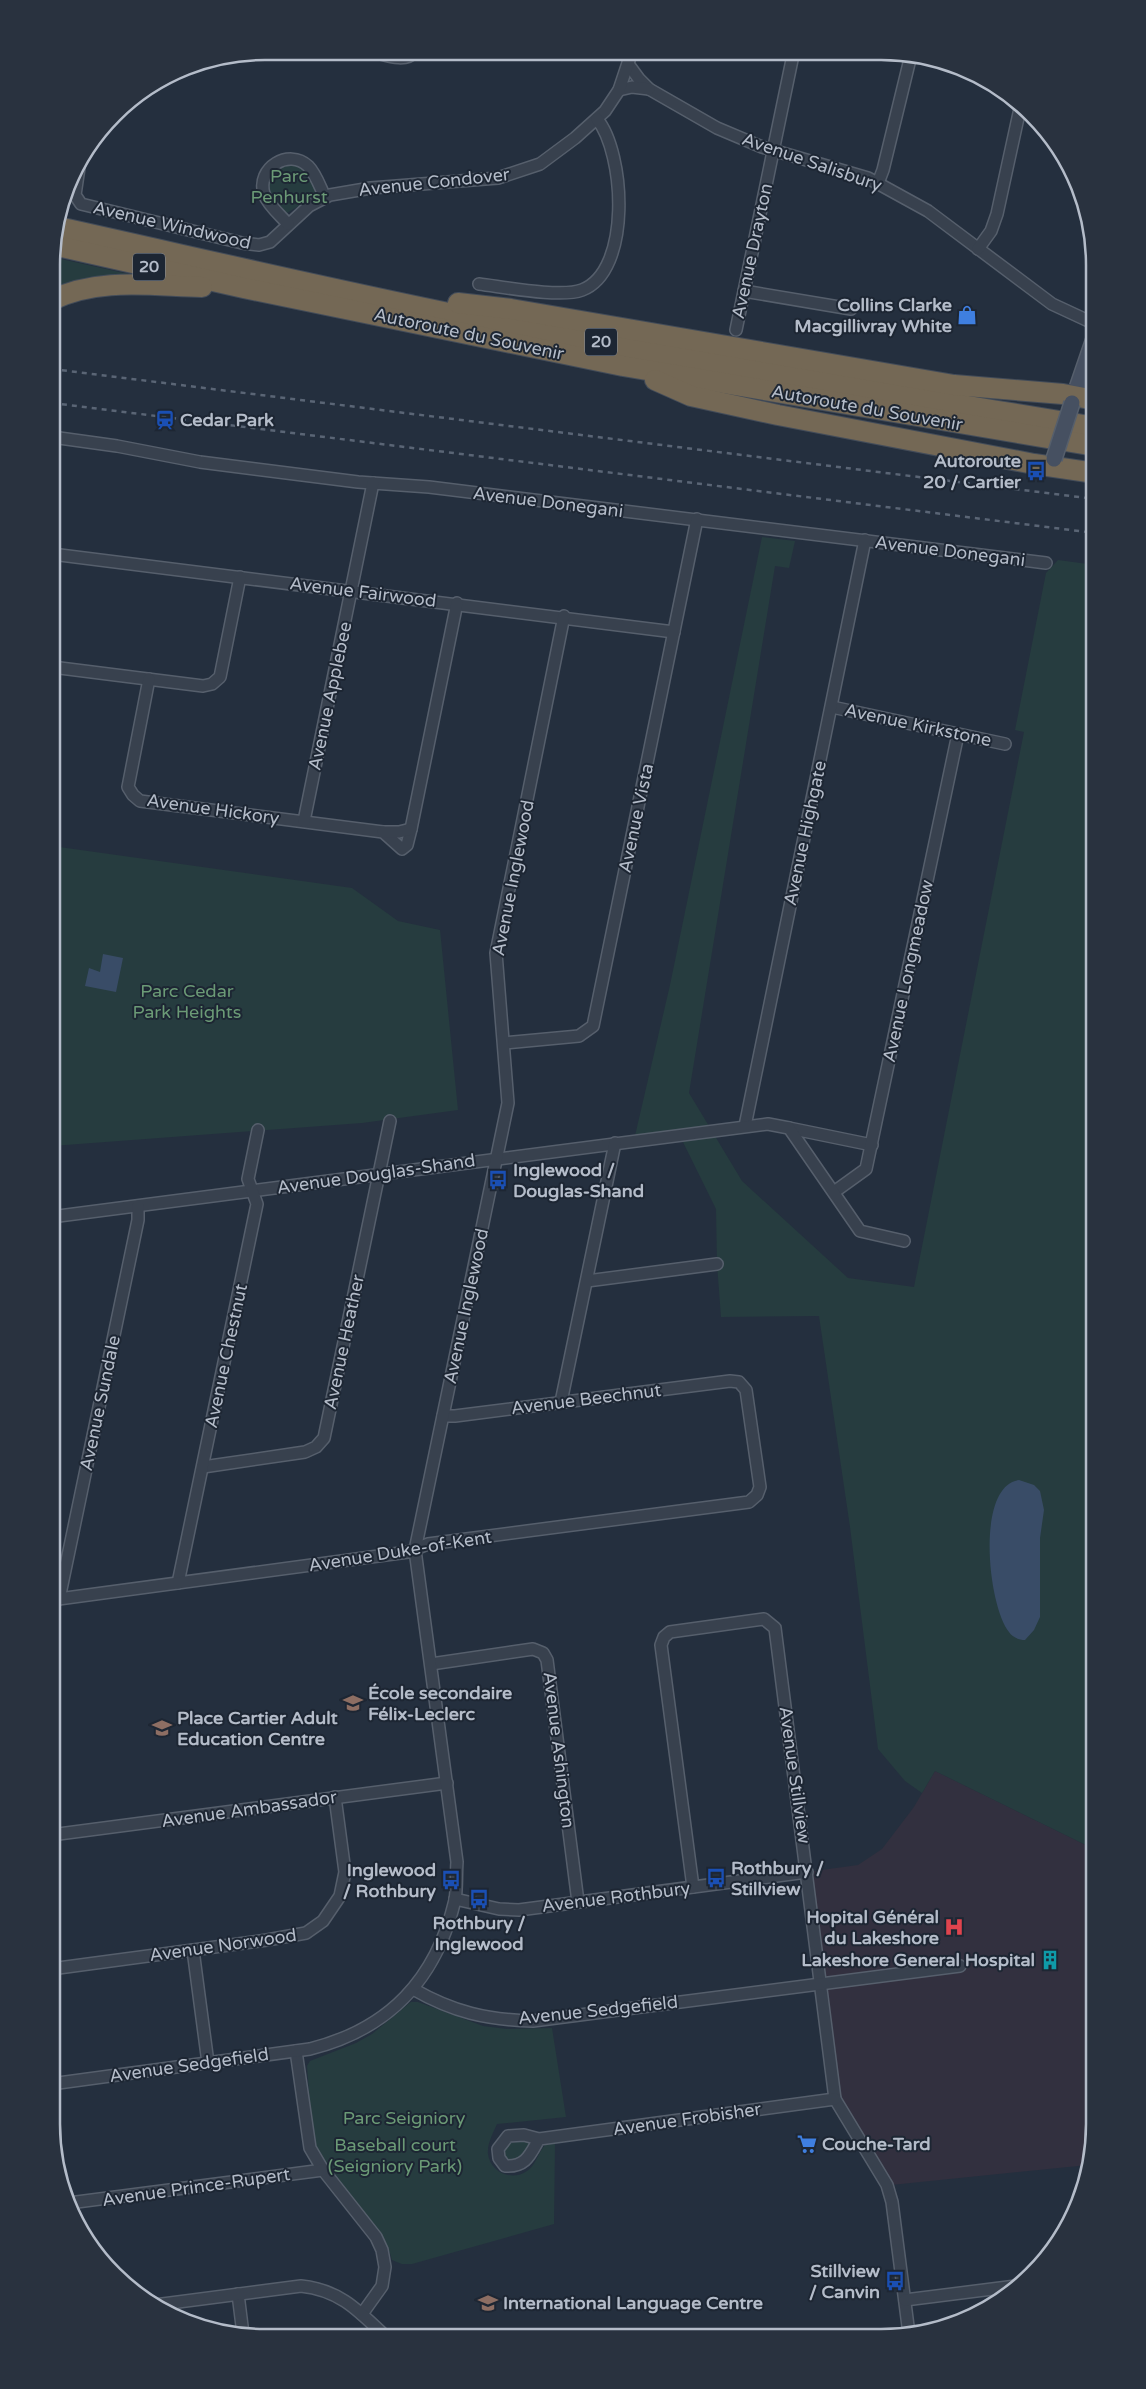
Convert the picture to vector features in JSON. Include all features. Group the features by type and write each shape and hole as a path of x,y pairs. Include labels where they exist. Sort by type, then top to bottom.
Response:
{"highway":[{"path":"66,215 128,242"},
{"name":"Autoroute du Souvenir","path":"64,228 361,294 666,355 1086,425"},
{"name":"Autoroute du Souvenir","path":"61,247 244,288 623,366 1086,444"},
{"path":"60,297 80,289 109,285 244,288"},
{"path":"361,294 493,306 954,384 1086,400"},
{"path":"623,366 691,396 854,430 1053,463 1086,472"}],"street":[{"name":"Avenue Condover","path":"270,242 288,224 324,197 371,188 482,180 511,175 547,159 597,119 610,106 619,90 629,60"},
{"name":"Avenue Salisbury","path":"631,60 638,79 649,88 717,128 744,141 826,164 878,183 928,211 1056,307 1086,320"},
{"name":"Avenue Drayton","path":"736,330 792,60"},
{"path":"878,183 884,170 909,62"},
{"path":"619,90 632,87 649,88"},
{"path":"978,248 995,220 1020,114"},
{"path":"479,284 566,293 588,288 600,276 609,259 618,227 619,198 607,134 597,119"},
{"path":"288,224 268,201 263,189 266,172 275,163 288,159 306,165 312,171 324,197"},
{"name":"Avenue Windwood","path":"77,185 75,199 84,205 242,242 259,245 270,242"},
{"path":"744,290 851,309"},
{"path":"1053,463 1086,362"},
{"name":"Avenue Donegani","path":"60,438 117,446 200,462 373,483 429,487 1046,563"},
{"name":"Avenue Applebee","path":"304,821 373,483"},
{"name":"Avenue Vista","path":"504,1043 579,1036 593,1026 697,520"},
{"name":"Avenue Highgate","path":"745,1126 866,540"},
{"name":"Avenue Fairwood","path":"60,555 564,616 674,632"},
{"path":"60,669 204,686 212,684 220,677 240,577"},
{"path":"383,832 402,849 408,845 457,603"},
{"name":"Avenue Inglewood","path":"413,1989 442,1942 455,1899 456,1862 415,1550 508,1103 496,953 564,616"},
{"name":"Avenue Hickory","path":"149,679 128,786 133,795 140,801 383,832 399,832 411,829"},
{"name":"Avenue Kirkstone","path":"832,706 1005,744"},
{"name":"Avenue Longmeadow","path":"834,1192 866,1169 958,734"},
{"name":"Avenue Heather","path":"202,1467 305,1452 316,1447 324,1438 390,1121"},
{"name":"Avenue Douglas-Shand","path":"60,1216 745,1126 768,1124 872,1145"},
{"path":"789,1128 860,1232 904,1242"},
{"name":"Avenue Chestnut","path":"178,1583 257,1204 248,1179 258,1130"},
{"path":"561,1402 615,1143"},
{"name":"Avenue Sundale","path":"60,1576 138,1220 138,1206"},
{"path":"587,1281 717,1264"},
{"name":"Avenue Beechnut","path":"443,1416 730,1381 739,1382 746,1390 760,1487 757,1495 750,1502"},
{"name":"Avenue Duke-of-Kent","path":"60,1598 415,1550 428,1544 750,1502"},
{"name":"Avenue Stillview","path":"693,1887 661,1645 664,1637 670,1632 764,1619 775,1628 822,1982 835,2099 887,2186 908,2327"},
{"name":"Avenue Ashington","path":"431,1664 534,1650 543,1653 547,1660 578,1902"},
{"name":"Avenue Ambassador","path":"60,1834 447,1783"},
{"name":"Avenue Norwood","path":"60,1968 306,1933 323,1921 340,1896 345,1872 335,1797"},
{"name":"Avenue Rothbury","path":"455,1899 519,1910 807,1872"},
{"path":"193,1950 208,2063"},
{"name":"Avenue Sedgefield","path":"60,2083 296,2051 330,2044 354,2035 385,2016 413,1989 446,2006 478,2016 533,2021 822,1982 960,1966"},
{"path":"296,2051 310,2148 323,2170 376,2237 382,2250 385,2267 382,2286 362,2314"},
{"name":"Avenue Frobisher","path":"539,2139 835,2099"},
{"name":"Avenue Prince-Rupert","path":"76,2202 323,2170"},
{"path":"166,2304 301,2286 320,2288 339,2296 378,2329"},
{"path":"905,2300 1005,2287"},
{"path":"238,2294 242,2328"}],"shaded area":[{"name":"Hopital Général du Lakeshore","path":"935,1771 1086,1845 1086,2137 1082,2166 891,2185 835,2099 807,1872 858,1865 882,1849 914,1807"}],"green space":[{"name":"Parc Penhurst","path":"293,164 307,171 316,192 313,197 287,213 273,201 268,192 267,183 276,168"},
{"path":"60,259 133,275 60,293"},
{"path":"762,537 795,541 789,568 775,566 689,1093 742,1181 848,1278 914,1287 1024,732 1015,730 1046,573 1058,560 1086,564 1086,1845 935,1771 922,1793 905,1781 878,1749 850,1527 819,1316 721,1317 717,1264 716,1209 679,1134 634,1140 670,985"},
{"name":"Parc Cedar Park Heights","path":"60,847 352,888 398,921 440,930 458,1110 362,1123 60,1145"},
{"name":"Parc Seigniory","path":"411,2002 418,2002 483,2026 507,2029 552,2028 566,2117 497,2124 488,2146 488,2154 493,2166 497,2170 515,2176 530,2168 545,2145 555,2143 554,2224 412,2264 402,2264 392,2260 378,2229 331,2171 313,2145 307,2066 310,2061 356,2043 372,2034"},
{"path":"525,2141 529,2144 519,2160 505,2159 501,2150 507,2143"}],"water":[{"path":"103,954 123,958 116,992 85,986 89,968 100,972"},
{"path":"1019,1480 1034,1485 1040,1491 1044,1510 1040,1538 1040,1617 1034,1630 1025,1640 1018,1639 1012,1635 1002,1618 991,1574 990,1548 991,1524 996,1503 1005,1487"}],"railway":[{"path":"60,370 1086,498"},
{"path":"60,404 1086,532"}],"place":[{"name":"Collins Clarke Macgillivray White","path":"967,315"},
{"name":"Cedar Park","path":"165,420"},
{"name":"Autoroute 20 / Cartier","path":"1036,471"},
{"name":"Inglewood / Douglas-Shand","path":"498,1180"},
{"name":"École secondaire Félix-Leclerc","path":"353,1703"},
{"name":"Place Cartier Adult Education Centre","path":"162,1728"},
{"name":"Rothbury / Stillview","path":"716,1878"},
{"name":"Inglewood / Rothbury","path":"451,1880"},
{"name":"Rothbury / Inglewood","path":"479,1899"},
{"name":"Hopital Général du Lakeshore","path":"954,1927"},
{"name":"Lakeshore General Hospital","path":"1050,1960"},
{"name":"Couche-Tard","path":"807,2144"},
{"name":"Stillview / Canvin","path":"895,2281"},
{"name":"International Language Centre","path":"488,2303"}],"park label":[{"name":"Baseball court (Seigniory Park)","path":"395,2155"}]}
